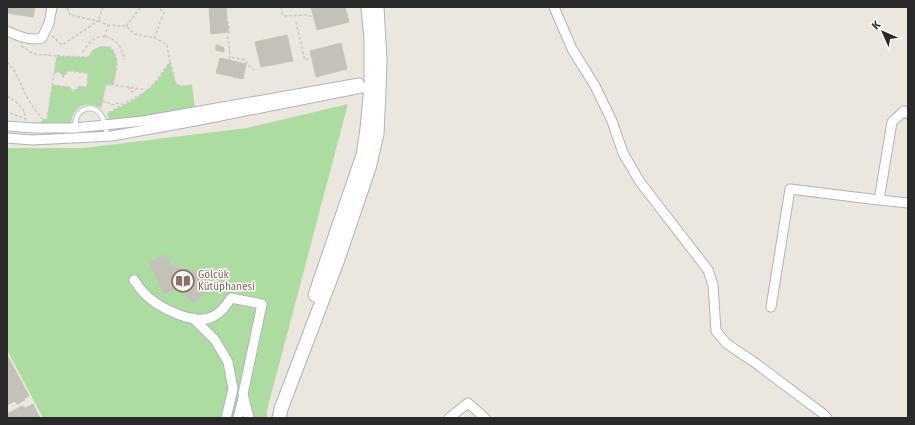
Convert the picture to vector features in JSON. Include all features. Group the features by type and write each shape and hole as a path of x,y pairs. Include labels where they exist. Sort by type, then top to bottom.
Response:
{"main road":[{"path":"280,418 281,409 337,262 369,168 377,134 375,83 368,7"},
{"path":"271,418 277,395 306,319 363,155 375,83 379,21 377,7"}],"street":[{"path":"7,31 20,37 35,40 42,38 49,23 52,7"},
{"path":"554,7 572,49 595,86 612,121 623,152 640,182 708,270 713,285 716,331 728,344 822,412 827,418"},
{"path":"7,126 34,128 75,128 105,125 375,83"},
{"path":"7,138 32,140 107,136 202,120 375,83"},
{"path":"879,200 892,122 904,111 908,114"},
{"path":"771,307 790,189 908,203"},
{"path":"134,280 144,294 163,308 184,317 197,319 212,317 222,310 231,298 262,304 238,418"},
{"path":"193,318 215,340 228,362 233,389 226,418"},
{"path":"243,394 249,418"},
{"path":"449,418 468,403 485,418"}],"lane":[{"path":"76,138 75,128 78,115 83,110 90,108 96,110 101,115 107,136"}],"path":[{"path":"67,7 70,15 98,21 108,25 126,26 135,34 162,41 167,45 176,84 181,86 192,85"},
{"path":"49,33 62,45 98,21 103,7"},
{"path":"126,26 141,7"},
{"path":"154,38 164,12 157,7"},
{"path":"226,7 229,27 229,60"},
{"path":"281,7 283,16 306,15 314,17"},
{"path":"296,22 305,60 312,58"},
{"path":"105,36 108,25"},
{"path":"83,52 96,38 105,36 115,41 121,47 124,60"},
{"path":"17,44 34,54 57,56 89,57 93,50 101,46 110,47 115,52 118,61 113,86"},
{"path":"86,104 88,73 92,60 98,54 104,52 112,56 112,66 109,80 106,84 101,108"},
{"path":"47,119 57,56"},
{"path":"230,57 245,60 254,70"},
{"path":"7,62 13,68 26,96 43,119"},
{"path":"107,114 148,90 170,62"},
{"path":"54,72 60,72 63,76 68,71 88,73"},
{"path":"106,84 148,90"},
{"path":"52,85 70,87 73,92 80,86 87,88"},
{"path":"128,87 132,92 137,88"},
{"path":"7,96 19,104 25,111 26,118 7,112"},
{"path":"102,101 112,105 117,103 125,104"}],"green space":[{"path":"101,46 110,47 116,56 117,65 113,85 106,85 101,108 90,105 81,106 74,113 71,124 39,125 43,119 47,119 52,85 70,87 73,92 80,86 87,87 88,73 68,71 63,77 60,72 54,72 57,56 88,57 93,50"},
{"path":"170,62 176,84 181,86 192,85 195,108 146,117 110,121 107,114 150,88"},
{"path":"348,104 267,410 267,418 43,418 7,350 7,148 84,148 247,128"}],"building":[{"path":"7,7 35,7 33,17 7,13"},
{"path":"209,7 226,7 228,32 211,34"},
{"path":"311,7 345,7 349,22 317,30"},
{"path":"287,35 293,61 261,67 255,42"},
{"path":"341,43 347,69 316,77 310,51"},
{"path":"216,45 224,48 224,52 216,50"},
{"path":"220,58 246,64 243,79 216,73"},
{"name":"Gölcük Kütüphanesi","path":"166,255 171,266 191,270 201,277 203,276 213,286 194,303 185,295 188,289 181,286 164,294 149,262"},
{"path":"7,355 29,396 17,404 15,401 7,405"},
{"path":"33,404 40,418 7,418 7,414 22,406 25,408"}],"place":[{"name":"Gölcük Kütüphanesi","path":"183,281"}]}
